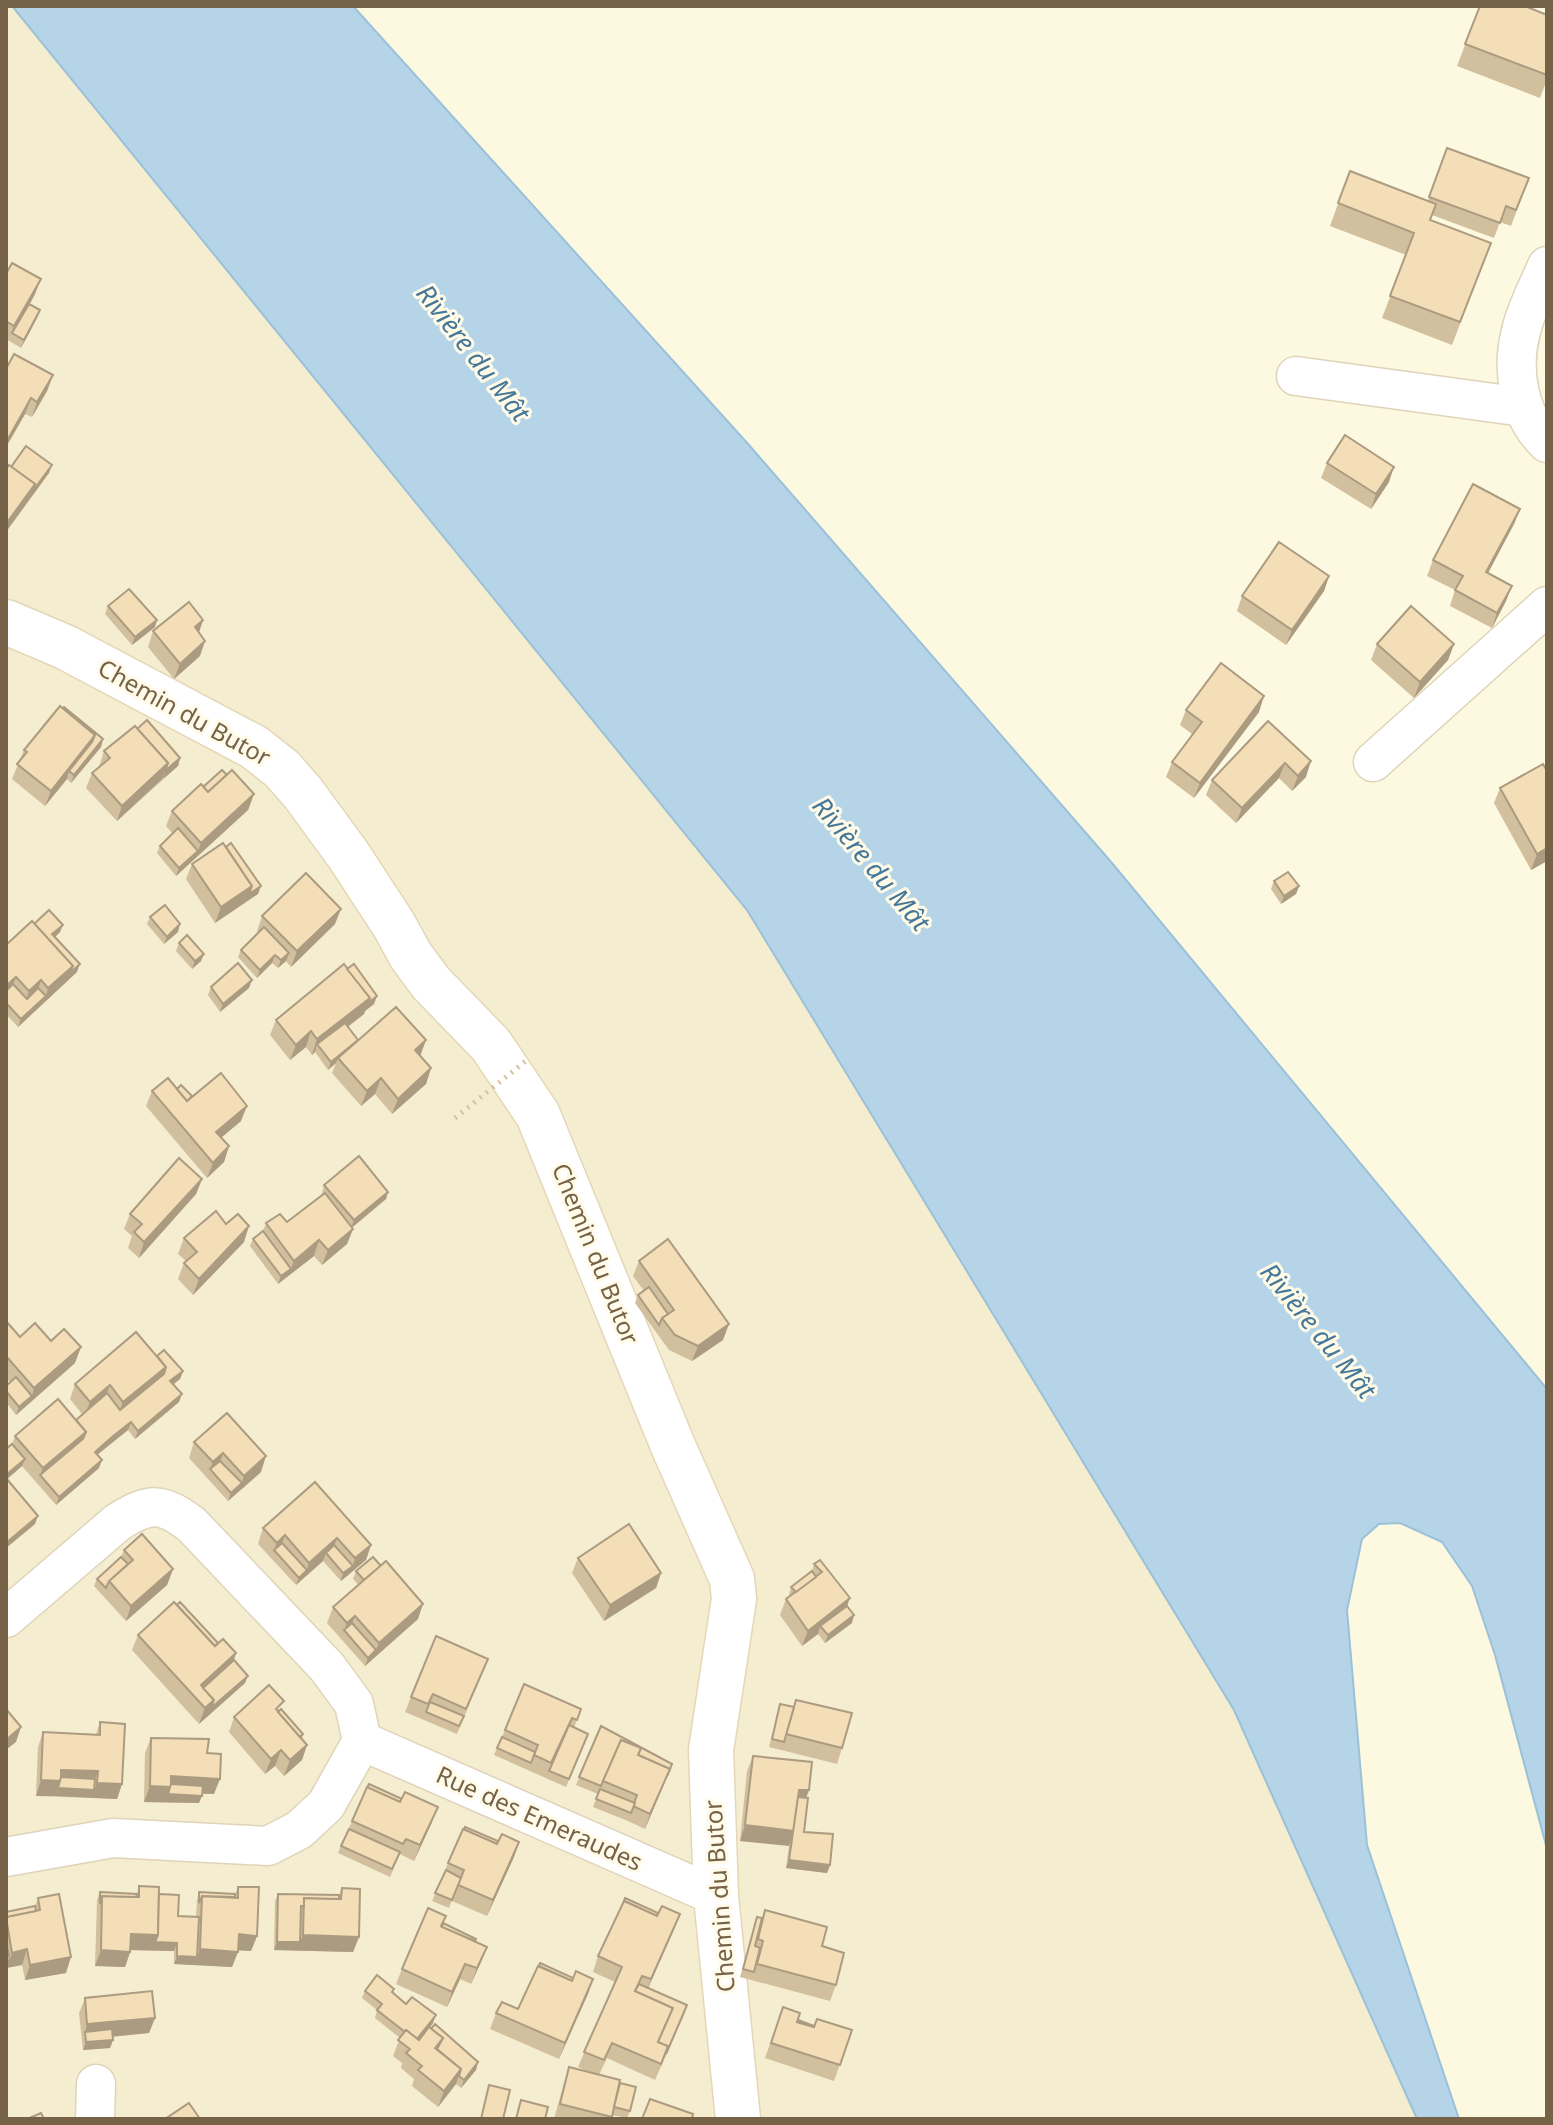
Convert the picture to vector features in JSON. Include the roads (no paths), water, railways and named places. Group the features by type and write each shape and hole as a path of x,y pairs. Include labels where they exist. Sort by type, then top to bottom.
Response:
{"street":[{"path":"1547,266 1521,330 1516,369 1523,407 1547,443"},
{"path":"1296,376 1523,407"},
{"path":"1373,762 1547,606"},
{"name":"Chemin du Butor","path":"6,622 65,647 240,739 282,769 349,856 411,956 458,1013 491,1045 538,1115 667,1433 732,1579 734,1599 711,1750 716,1896 738,2119"},
{"path":"6,1618 118,1522 135,1512 155,1506 174,1512 192,1525 327,1667 354,1704 362,1741 326,1805 299,1830 268,1846 113,1838 6,1857"},
{"name":"Rue des Emeraudes","path":"362,1741 716,1896"}],"water":[{"name":"Rivière du Mât","path":"12,6 353,6 749,445 1112,863 1547,1389 1547,1849 1495,1655 1472,1586 1442,1542 1400,1523 1379,1524 1362,1539 1347,1610 1367,1845 1459,2119 1417,2119 1234,1710 747,910"}]}
